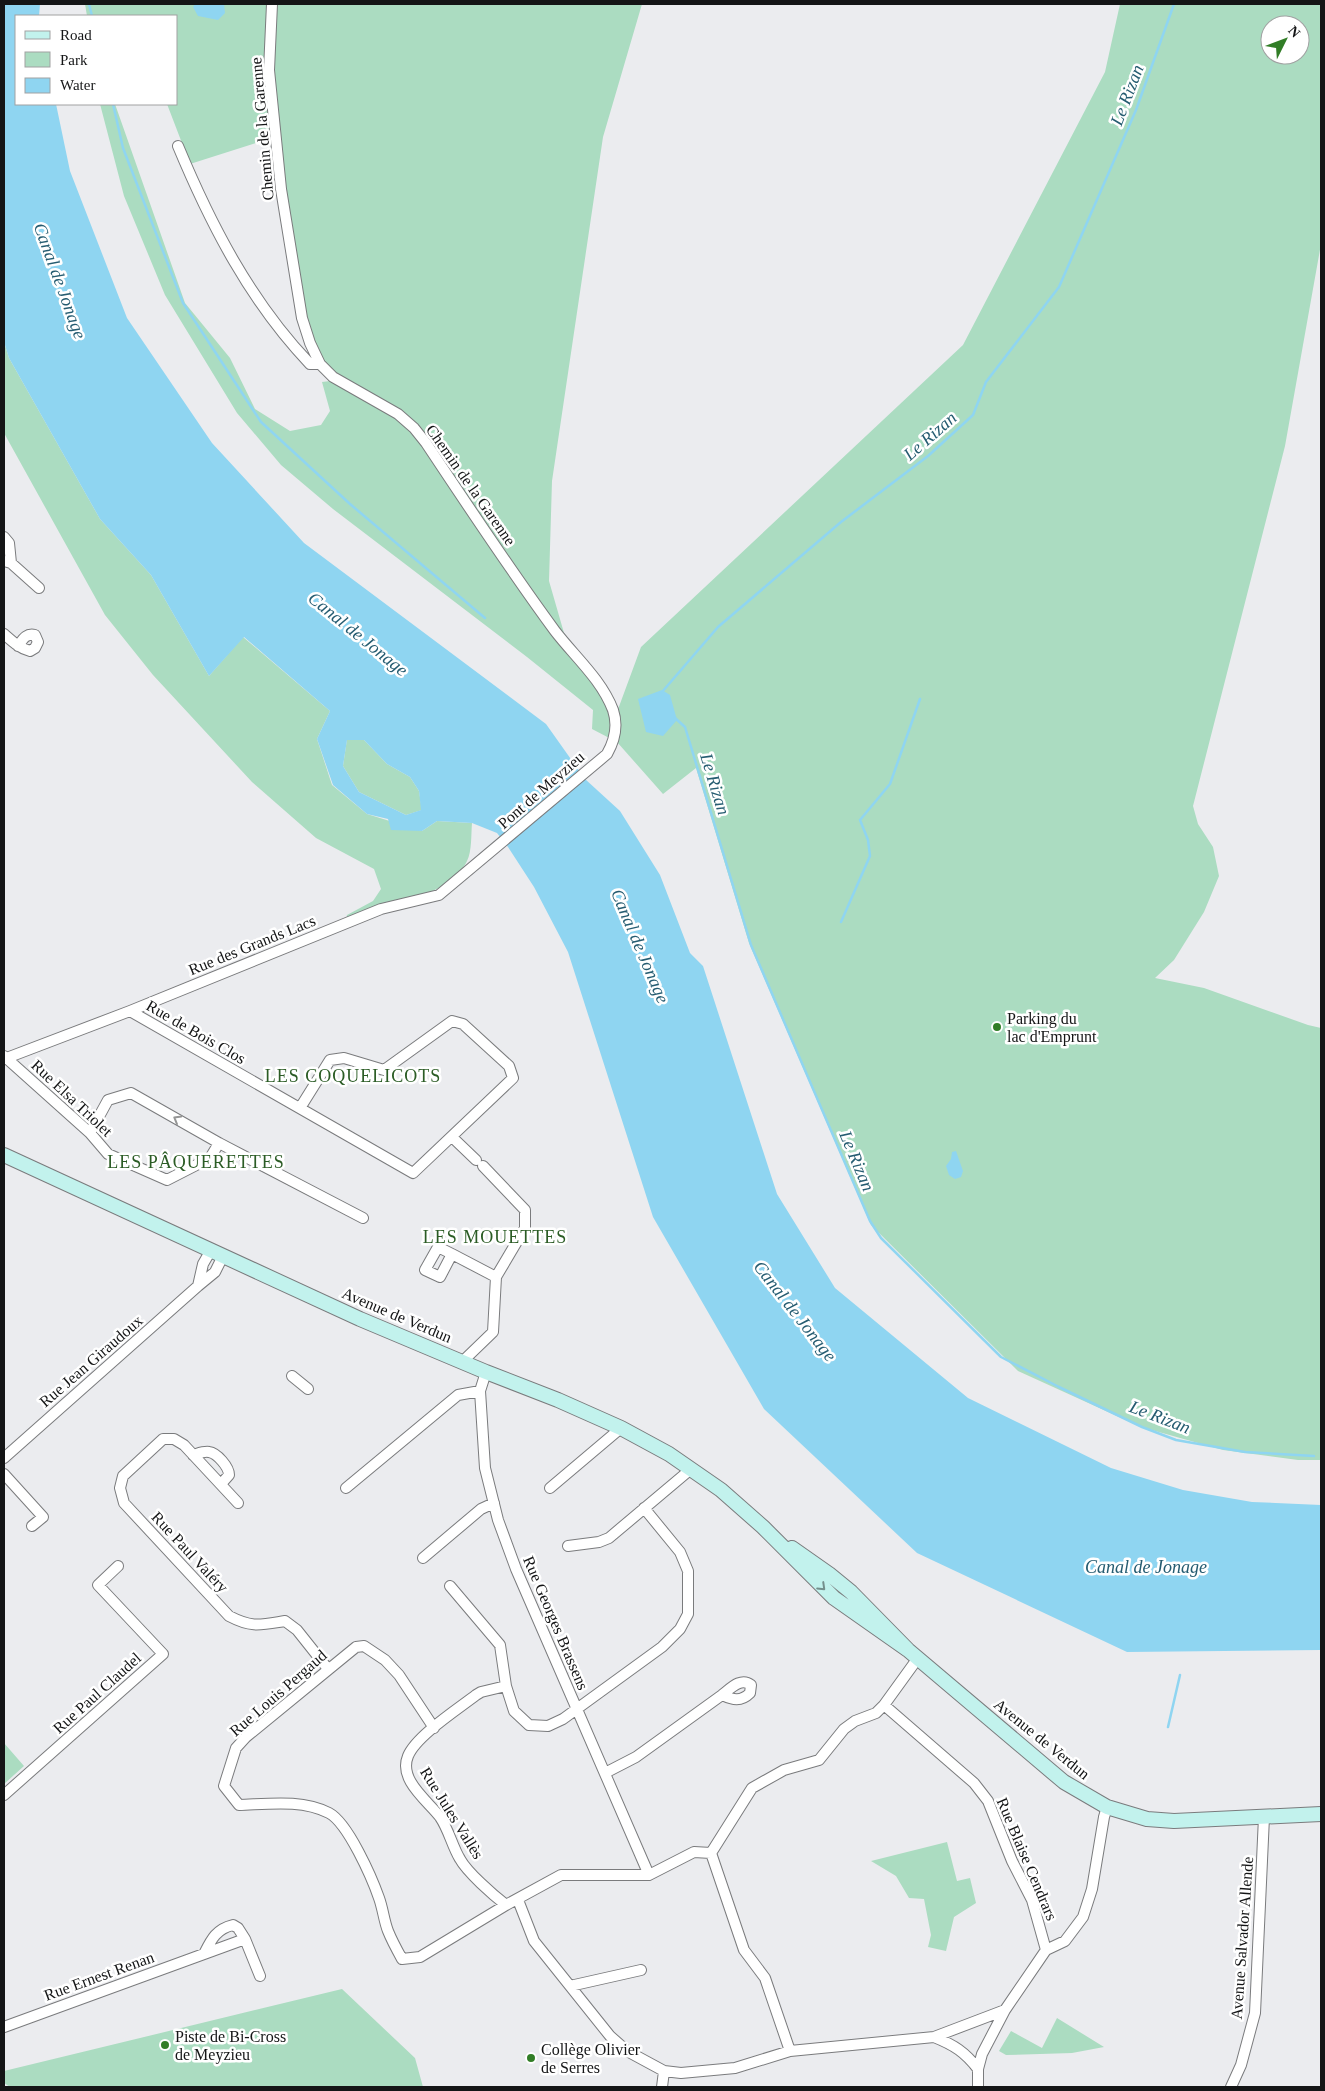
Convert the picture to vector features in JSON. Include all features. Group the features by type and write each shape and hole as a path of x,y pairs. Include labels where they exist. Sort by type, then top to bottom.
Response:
{"main road":[{"name":"Avenue de Verdun","path":"4,1155 360,1319 558,1400 621,1428 669,1454 721,1490 763,1527 829,1574 913,1654 1064,1782 1107,1807 1147,1818 1174,1821 1321,1814"}],"street":[{"name":"Chemin de la Garenne","path":"272,4 269,70 281,189 302,318 320,364 333,377 398,414 414,428 555,630 602,687 613,712 616,730 607,754 601,759"},
{"path":"178,146 202,204 230,257 263,309 290,343 310,364 320,364"},
{"path":"4,537 8,543 7,562 39,588"},
{"path":"4,634 18,646"},
{"name":"Pont de Meyzieu","path":"501,844 601,759"},
{"name":"Rue des Grands Lacs","path":"5,1057 130,1011 380,909 439,895 501,844"},
{"name":"Rue de Bois Clos","path":"130,1011 413,1173 513,1078 509,1066 464,1024 452,1021 384,1070 344,1058 330,1060 300,1108"},
{"name":"Rue Elsa Triolet","path":"5,1057 90,1133 108,1154 167,1180 210,1158 220,1143"},
{"path":"90,1133 108,1100 131,1093 220,1143 363,1218"},
{"path":"452,1137 525,1210 525,1228 496,1277 493,1332 462,1361"},
{"path":"198,1286 204,1264 217,1253"},
{"name":"Rue Jean Giraudoux","path":"4,1458 215,1272 217,1253"},
{"path":"452,1254 496,1277"},
{"name":"Rue Georges Brassens","path":"486,1372 480,1391 485,1468 498,1520 516,1569 649,1875"},
{"path":"292,1376 308,1389"},
{"path":"346,1488 458,1395 480,1391"},
{"path":"550,1488 621,1428"},
{"name":"Rue Paul Valéry","path":"238,1503 193,1454 174,1439 163,1439 123,1476 120,1488 124,1503 229,1616 246,1625 264,1625 285,1621 298,1630 328,1669"},
{"path":"193,1454 208,1451 216,1455 229,1470 229,1475 221,1484"},
{"path":"568,1546 598,1542 609,1538 691,1469"},
{"path":"4,1474 42,1517 32,1526"},
{"path":"423,1558 481,1510 494,1503"},
{"path":"450,1586 500,1645 506,1686 514,1711 529,1725 548,1726 563,1719 662,1647 680,1630 688,1614 688,1571 680,1552 644,1508"},
{"name":"Rue Paul Claudel","path":"4,1795 163,1654 98,1584 118,1566"},
{"name":"Rue Louis Pergaud","path":"434,1728 400,1675 385,1660 364,1646 356,1647 246,1737 236,1748 224,1786 239,1805 285,1803 306,1806 330,1814 342,1824 355,1845 379,1898 388,1930 402,1959 420,1957 506,1905"},
{"path":"710,1853 752,1788 784,1770 819,1760 844,1730 855,1721 876,1713 884,1705 913,1654"},
{"name":"Rue Jules Vallès","path":"506,1686 481,1692 413,1746 406,1758 407,1774 415,1789 441,1818 460,1861 506,1905"},
{"path":"605,1773 636,1757 722,1695"},
{"name":"Rue Blaise Cendrars","path":"884,1705 974,1783 988,1801 1012,1861 1032,1900 1046,1950"},
{"path":"978,2087 978,2069 982,2054 1005,2010 1046,1950 1066,1941 1083,1917 1092,1889 1107,1807"},
{"name":"Avenue Salvador Allende","path":"1231,2087 1241,2065 1255,2013 1264,1817"},
{"path":"506,1905 561,1875 649,1875 694,1852 710,1853"},
{"path":"710,1853 744,1950 765,1978 790,2051"},
{"path":"518,1900 534,1941 610,2036 627,2051 664,2071 681,2073 735,2068 790,2051 934,2037 1005,2010"},
{"path":"204,1954 217,1932 233,1925 238,1928 245,1939 260,1976"},
{"name":"Rue Ernest Renan","path":"4,2027 245,1939"},
{"path":"570,1986 641,1970"},
{"path":"934,2037 951,2044 967,2056 978,2069"},
{"path":"662,2087 664,2071"}],"green space":[{"path":"85,4 642,4 603,137 552,481 549,581 564,633 605,684 617,712 641,647 963,345 1105,72 1120,4 1321,4 1321,244 1285,446 1193,806 1198,824 1213,847 1219,876 1204,912 1174,960 1155,978 1204,988 1321,1028 1321,1460 1298,1460 1223,1450 1141,1427 1018,1371 871,1225 749,943 696,768 663,794 617,742 592,729 593,710 527,657 333,509 281,465 237,413 165,295 124,196 100,105 115,105 185,303 230,358 255,409 290,431 321,425 330,411 322,382 330,381 313,357 275,137 190,164 167,105 178,105 178,15 87,15"},
{"path":"4,342 9,358 100,519 151,575 209,676 243,637 330,711 317,739 332,785 367,814 422,831 437,821 472,823 469,857 459,873 431,892 413,900 346,920 347,915 373,901 381,889 374,869 316,838 252,782 153,675 105,615 4,433"},
{"path":"347,739 364,740 387,764 410,777 419,791 422,810 406,815 359,792 343,766"},
{"path":"4,1743 24,1766 4,1784"},
{"path":"947,1842 957,1881 970,1878 976,1903 954,1917 946,1951 928,1947 931,1935 924,1899 909,1898 896,1876 871,1861"},
{"path":"342,1989 415,2058 423,2087 10,2087 4,2083 4,2071"},
{"path":"1057,2018 1104,2047 1072,2053 1006,2055 999,2051 1011,2031 1042,2048"}],"water":[{"name":"Canal de Jonage","path":"4,4 40,4 39,15 15,15 15,105 56,105 70,171 127,318 212,443 304,543 546,724 585,779 620,811 660,875 690,953 703,966 777,1194 835,1288 968,1398 1111,1468 1183,1490 1252,1502 1321,1505 1321,1650 1127,1652 917,1553 764,1409 653,1217 568,952 534,887 508,847 497,833 472,823 437,821 422,831 391,830 388,819 367,814 333,785 317,739 330,711 244,637 209,676 151,575 100,519 9,358 4,342","holes":["347,740 364,740 387,764 410,777 419,791 421,810 406,815 359,792 343,766"]},
{"path":"195,4 224,4 225,13 218,20 198,16 193,7"},
{"path":"662,690 670,695 677,720 663,736 646,732 638,699"},
{"path":"956,1151 963,1171 961,1177 955,1179 949,1175 946,1166 951,1159 952,1152"}],"waterway":[{"path":"89,4 92,15"},
{"name":"Le Rizan","path":"662,692 718,627 841,522 928,456 973,415 986,382 1059,287 1136,110 1174,4"},
{"path":"113,105 123,148 183,303 261,422 350,504 485,618"},
{"path":"841,922 870,856 868,840 860,820 890,784 920,699"},
{"name":"Le Rizan","path":"675,718 685,727 751,945 870,1221 881,1238 1001,1357 1059,1387 1142,1427 1176,1440 1245,1452 1314,1456"},
{"path":"1168,1727 1180,1675"}],"place":[{"name":"Parking du lac d'Emprunt","path":"997,1027"},
{"name":"Piste de Bi-Cross de Meyzieu","path":"165,2045"},
{"name":"Collège Olivier de Serres","path":"531,2058"}],"district":[{"name":"LES COQUELICOTS","path":"353,1076"},
{"name":"LES PÂQUERETTES","path":"196,1162"},
{"name":"LES MOUETTES","path":"495,1237"}]}
